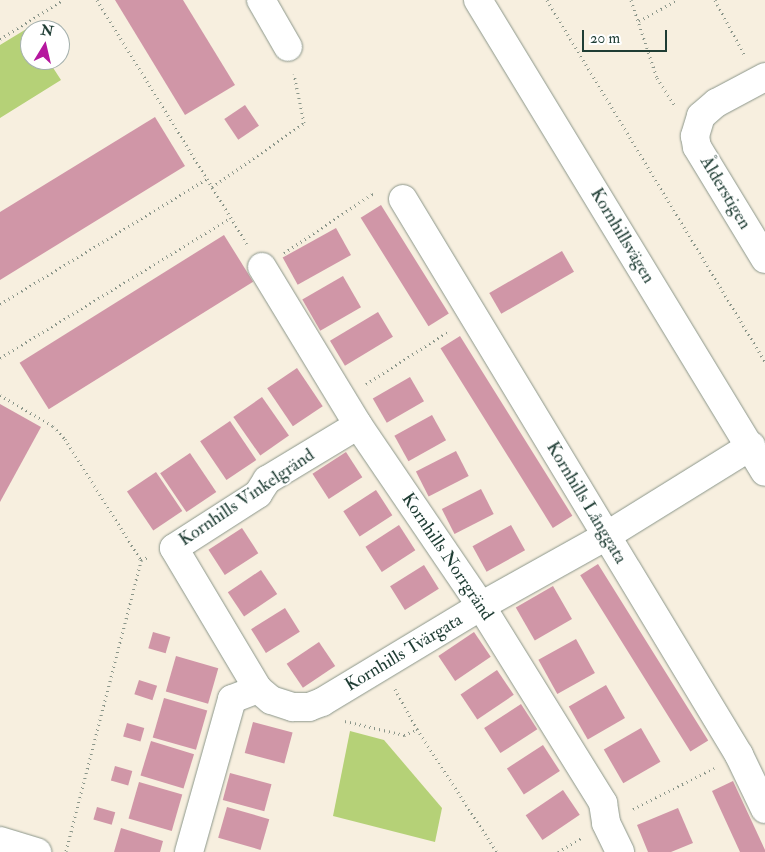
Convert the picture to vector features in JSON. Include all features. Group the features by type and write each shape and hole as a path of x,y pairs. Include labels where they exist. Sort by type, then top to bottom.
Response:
{"street":[{"path":"261,0 288,47"},
{"name":"Kornhillsvägen","path":"478,0 751,446 765,472"},
{"path":"697,124 701,116 716,103 762,78"},
{"name":"Ålderstigen","path":"697,124 695,136 697,147 765,259"},
{"name":"Kornhills Långgata","path":"403,199 739,755 765,809"},
{"name":"Kornhills Norrgränd","path":"262,267 358,425 481,606 603,803 606,823 620,852"},
{"name":"Kornhills Vinkelgränd","path":"258,689 174,548 258,494 267,480 358,425"},
{"name":"Kornhills Tvärgata","path":"308,707 322,702 481,606 606,536 751,446"},
{"path":"189,852 232,699 258,689 271,700 293,707 308,707"},
{"path":"0,841 37,852"}],"path":[{"path":"0,39 63,0"},
{"path":"97,0 262,267 372,194 403,199"},
{"path":"547,0 765,362"},
{"path":"631,0 657,78 675,107 697,124"},
{"path":"639,21 677,0"},
{"path":"715,0 762,78"},
{"path":"212,187 304,123 288,47"},
{"path":"0,304 208,178"},
{"path":"0,358 230,218"},
{"path":"342,399 473,316"},
{"path":"0,395 53,426 65,439 141,560 66,852"},
{"path":"141,560 174,548"},
{"path":"383,666 417,730 497,852"},
{"path":"308,707 313,713 404,735 417,730"},
{"path":"558,852 606,823 739,755"}],"green space":[{"path":"20,33 20,70 54,70 61,80 0,118 0,45"},
{"path":"350,731 384,740 442,808 435,842 333,816"}],"building":[{"path":"115,0 183,0 235,85 185,115"},
{"path":"245,105 259,126 238,140 224,119"},
{"path":"155,117 185,166 0,280 0,212"},
{"path":"381,205 449,314 428,326 361,218"},
{"path":"336,228 351,255 298,285 283,258"},
{"path":"224,235 253,282 49,409 20,363"},
{"path":"562,251 574,272 501,314 489,293"},
{"path":"343,276 361,307 320,331 302,300"},
{"path":"378,312 393,337 345,366 330,341"},
{"path":"460,336 572,516 553,528 440,348"},
{"path":"297,368 323,406 293,426 267,388"},
{"path":"410,377 424,401 387,423 373,398"},
{"path":"262,397 289,436 260,456 233,417"},
{"path":"0,404 41,427 0,502"},
{"path":"432,415 446,440 408,461 394,436"},
{"path":"230,421 256,460 226,480 200,441"},
{"path":"456,451 469,476 429,496 416,471"},
{"path":"346,452 362,477 329,499 312,474"},
{"path":"190,453 216,492 186,512 160,473"},
{"path":"156,472 182,511 153,531 127,492"},
{"path":"481,489 494,514 455,534 442,509"},
{"path":"376,490 392,515 360,536 343,511"},
{"path":"399,525 415,550 382,572 365,547"},
{"path":"511,525 525,550 487,572 473,546"},
{"path":"242,528 258,553 225,575 208,550"},
{"path":"598,564 708,740 690,752 580,575"},
{"path":"424,565 439,589 405,610 390,586"},
{"path":"261,570 277,594 244,616 228,592"},
{"path":"553,586 572,619 535,640 516,608"},
{"path":"285,608 300,632 266,653 251,629"},
{"path":"153,632 170,637 166,653 148,648"},
{"path":"474,632 491,657 455,681 438,656"},
{"path":"576,639 595,673 557,694 538,660"},
{"path":"319,642 335,666 303,688 287,664"},
{"path":"176,656 218,668 208,704 166,692"},
{"path":"497,670 514,695 477,719 461,695"},
{"path":"139,680 157,686 152,700 134,694"},
{"path":"606,685 625,718 588,739 569,706"},
{"path":"164,698 207,710 196,750 153,737"},
{"path":"521,704 537,729 500,753 484,728"},
{"path":"253,722 293,733 284,764 245,753"},
{"path":"127,723 144,728 140,741 123,736"},
{"path":"641,728 660,762 623,783 604,750"},
{"path":"151,741 194,754 184,789 140,775"},
{"path":"543,745 560,771 524,794 507,768"},
{"path":"115,766 132,771 128,785 111,780"},
{"path":"230,773 272,784 264,811 223,800"},
{"path":"733,781 765,852 740,852 712,791"},
{"path":"139,782 182,794 172,831 129,819"},
{"path":"563,790 580,815 542,840 526,815"},
{"path":"97,807 115,812 112,825 93,819"},
{"path":"227,807 269,819 260,850 218,838"},
{"path":"678,808 693,843 671,852 648,852 637,825"},
{"path":"121,828 163,841 160,852 114,852"}]}
